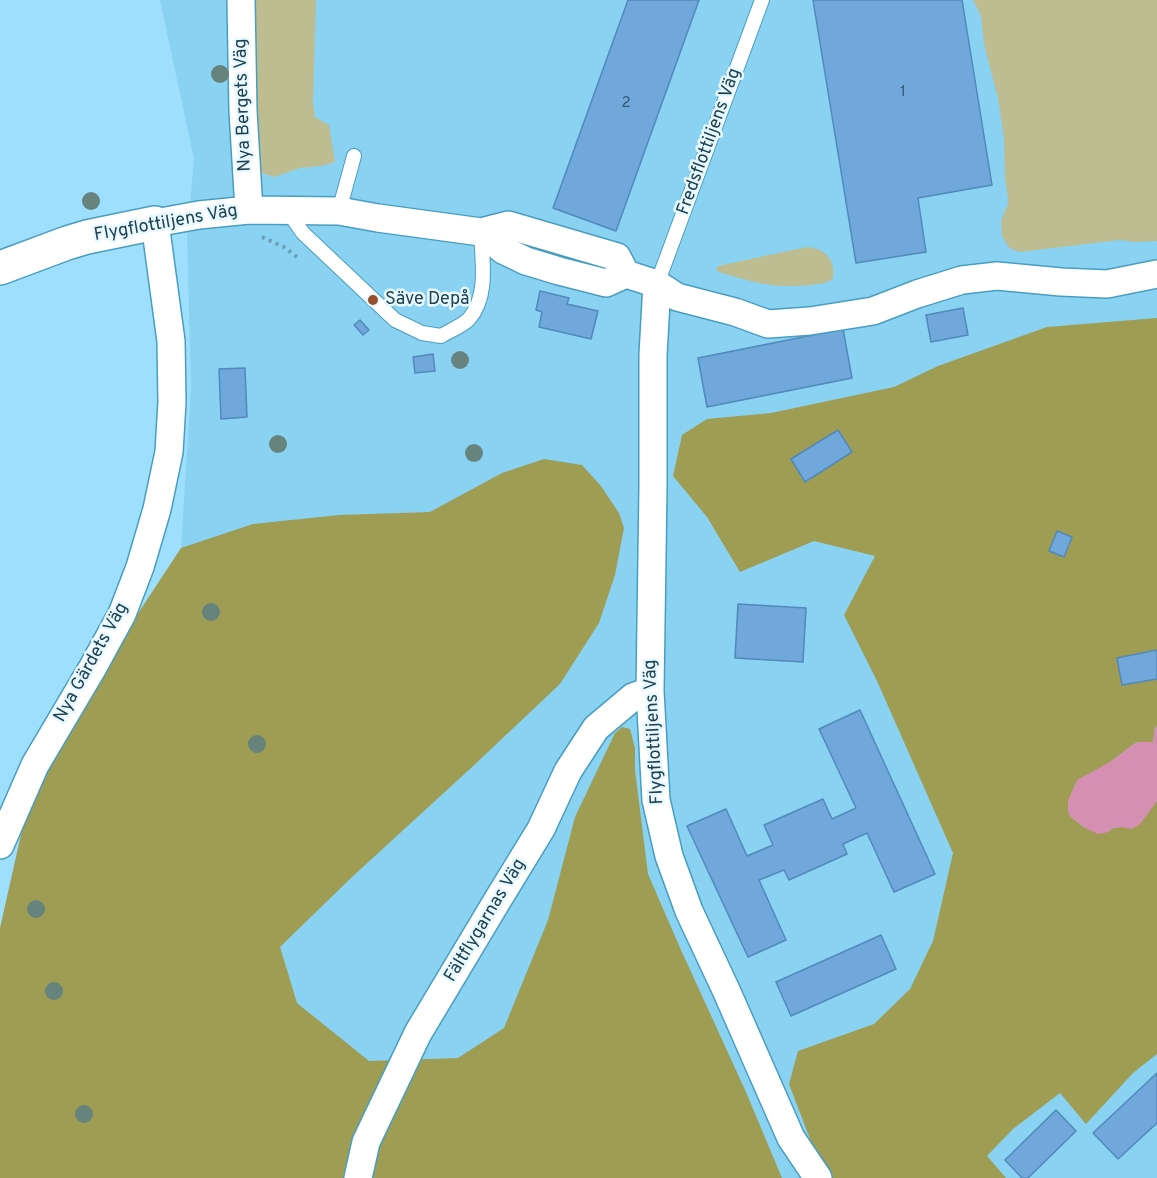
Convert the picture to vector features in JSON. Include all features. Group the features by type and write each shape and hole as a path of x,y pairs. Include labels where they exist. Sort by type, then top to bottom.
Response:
{"street":[{"name":"Nya Bergets Väg","path":"241,0 244,210"},
{"name":"Flygflottiljens Väg","path":"0,268 77,240 200,215 244,210 339,211 481,232 508,225 617,257 626,274 657,284 653,327 650,691 656,800 669,856 689,911 792,1138 818,1178"},
{"name":"Nya Gärdets Väg","path":"0,845 35,765 122,614 140,567 157,508 169,452 172,402 171,341 155,223"},
{"path":"657,284 678,297 735,312 768,324 810,321 873,311 962,280 997,276 1107,284 1157,274"},
{"name":"Fältflygarnas Väg","path":"358,1178 366,1142 418,1034 541,829 568,771 596,728 633,697 650,691"}],"lane":[{"name":"Fredsflottiljens Väg","path":"657,284 762,0"},
{"path":"339,211 354,156"},
{"path":"287,210 303,233 395,320 422,333 441,336 468,320 478,304 483,283 481,232"}],"path":[{"path":"244,210 242,232 262,237 284,247 302,260"}],"shaded area":[{"path":"160,0 1157,0 1157,1178 0,1178 0,954 181,548 191,387 187,238 194,159"},
{"path":"1157,318 1157,726 1153,742 1134,744 1110,762 1068,801 1068,811 1070,816 1085,828 1108,832 1120,827 1157,801 1157,1054 1133,1073 1086,1124 1060,1093 1013,1129 987,1156 1006,1178 832,1178 818,1160 789,1084 798,1051 874,1024 910,989 933,941 953,853 877,681 844,615 875,556 814,541 740,572 707,517 673,476 682,435 707,419 771,413 894,387 938,366 1047,327"},
{"path":"544,459 582,465 601,486 619,513 624,528 615,575 599,623 560,684 280,947 297,1003 369,1061 458,1058 504,1028 548,920 575,817 615,733 622,727 630,729 635,748 635,770 648,874 782,1178 0,1178 0,928 22,830 75,709 181,548 253,524 339,515 430,512 502,473"},
{"path":"1157,726 1157,801 1140,824 1132,829 1113,828 1108,832 1098,834 1085,828 1070,816 1068,801 1077,780 1110,762 1134,744 1153,742"}],"green space":[{"path":"253,0 316,0 313,102 315,117 329,125 335,162 300,168 274,177 262,173 255,149"},
{"path":"973,0 1157,0 1157,241 1120,240 1020,252 1009,248 1002,236 1001,221 1008,204 1004,138 998,98 984,44 981,16"},
{"path":"807,247 819,250 828,256 833,266 833,279 825,283 782,286 754,282 716,270 718,266"}],"building":[{"path":"628,0 699,0 616,231 553,208"},
{"path":"813,0 962,0 992,185 918,198 926,252 856,263"},
{"path":"540,291 569,298 567,304 598,311 591,339 539,327 542,312 536,310"},
{"path":"963,308 968,335 931,342 926,315"},
{"path":"360,320 369,330 363,335 354,325"},
{"path":"843,329 852,378 707,407 698,358"},
{"path":"433,354 435,371 415,373 413,357"},
{"path":"245,368 247,417 221,419 219,369"},
{"path":"838,430 852,452 805,482 791,459"},
{"path":"1057,531 1072,537 1064,557 1049,551"},
{"path":"738,604 806,608 803,662 735,658"},
{"path":"1157,650 1157,679 1122,685 1117,658"},
{"path":"860,710 935,874 894,892 867,833 843,844 847,854 789,880 784,870 759,880 786,940 748,957 687,826 726,809 747,856 773,845 764,825 823,799 832,819 856,808 819,729"},
{"path":"881,935 896,969 791,1016 776,982"},
{"path":"1157,1073 1157,1123 1118,1159 1093,1133"},
{"path":"1056,1110 1076,1131 1028,1178 1022,1178 1005,1160"}],"place":[{"name":"Säve Depå","path":"373,300"}]}
